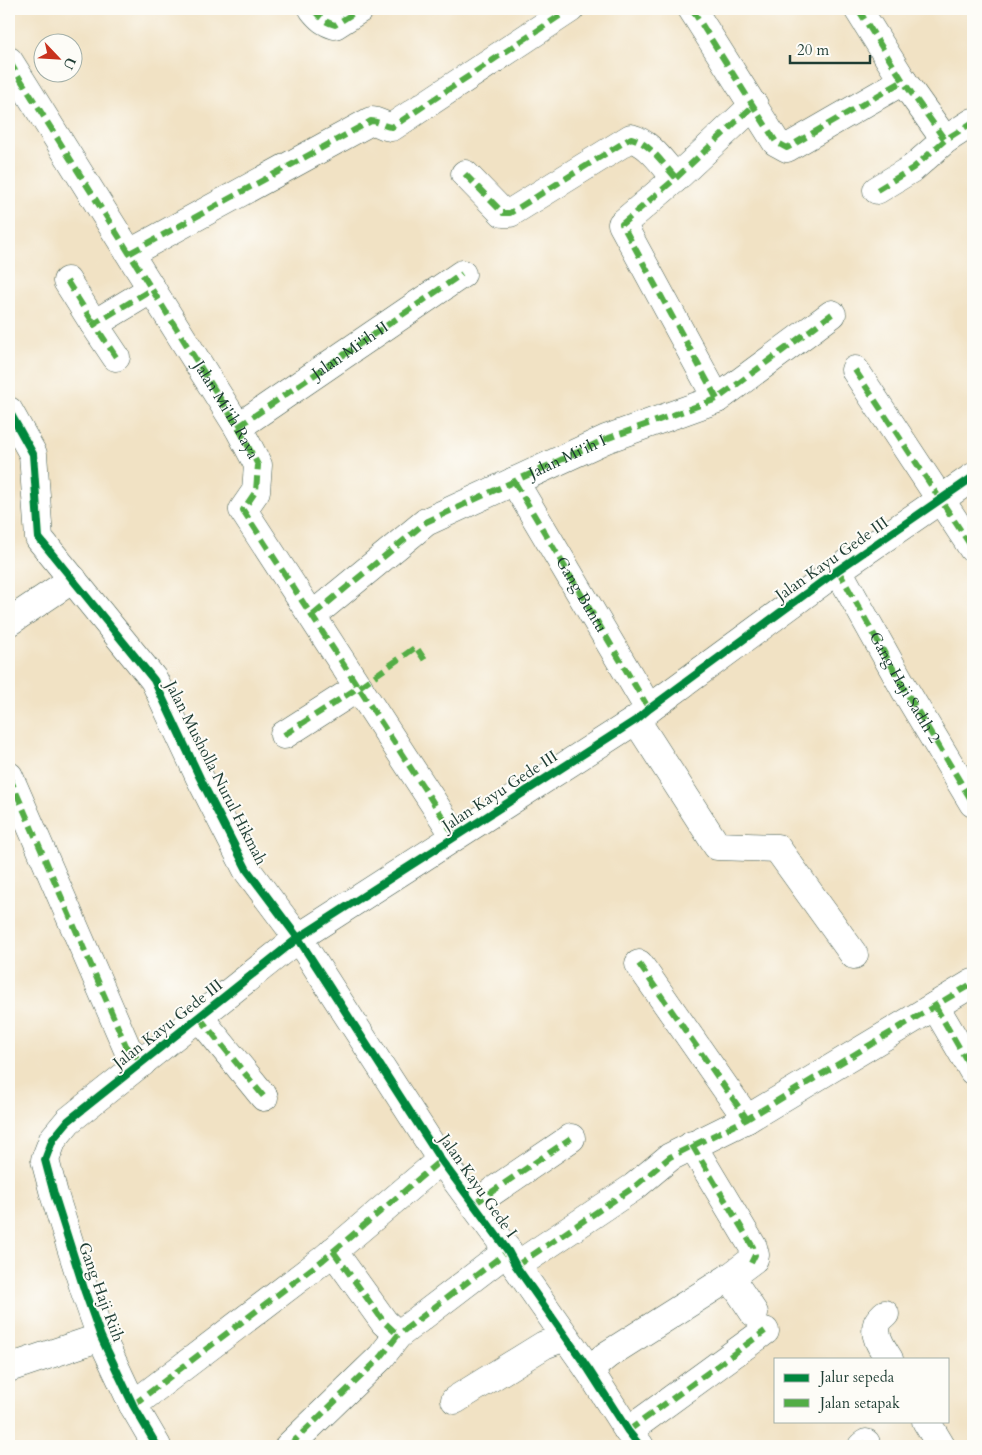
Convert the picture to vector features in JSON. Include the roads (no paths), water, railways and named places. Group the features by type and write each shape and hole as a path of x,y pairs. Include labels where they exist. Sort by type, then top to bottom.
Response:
{"street":[{"path":"313,9 327,23 336,25 360,9"},
{"path":"130,253 371,121 378,121 385,126 392,126 570,9"},
{"path":"692,9 776,142 787,148 903,81"},
{"path":"858,9 903,81 945,140"},
{"name":"Jalan Mi'ih Raya","path":"9,61 238,427 258,466 256,490 243,510 455,836"},
{"path":"717,399 622,224 676,178 754,105"},
{"path":"877,190 913,168 945,140 973,122"},
{"path":"465,174 503,213 510,213 631,138 645,145 676,178"},
{"name":"Jalan Mi'ih II","path":"238,427 462,274"},
{"path":"67,281 116,357"},
{"path":"94,324 152,289"},
{"name":"Jalan Mi'ih I","path":"313,615 426,522 606,439 717,399 832,314"},
{"path":"855,370 973,549"},
{"name":"Jalan Musholla Nurul Hikmah","path":"9,411 33,454 40,538 154,680 200,778 247,870 298,938"},
{"name":"Jalan Kayu Gede III","path":"52,1139 68,1121 298,938 642,714 838,570 973,477"},
{"name":"Gang Buntu","path":"514,481 716,846 777,848 854,955"},
{"name":"Gang Haji Sadih 2","path":"838,570 905,690 973,803"},
{"path":"9,622 73,579"},
{"path":"284,735 359,687"},
{"path":"9,776 127,1048 142,1063"},
{"name":"Jalan Kayu Gede I","path":"298,938 441,1160 474,1204 589,1370 634,1439"},
{"path":"639,964 747,1119"},
{"path":"289,1446 381,1357 398,1335 512,1259 634,1187 670,1157 747,1119 973,983"},
{"path":"935,1006 973,1071"},
{"path":"199,1017 264,1097"},
{"path":"474,1204 571,1138"},
{"name":"Gang Haji Riih","path":"52,1139 45,1160 85,1292 101,1337 133,1405 157,1446"},
{"path":"589,1370 607,1355 740,1270 755,1255 753,1247 692,1145"},
{"path":"133,1405 333,1251 441,1160"},
{"path":"333,1251 384,1322 398,1335"},
{"path":"634,1439 759,1322 740,1270"},
{"path":"884,1314 877,1323 876,1333 879,1343 888,1358"},
{"path":"9,1368 101,1337"},
{"path":"455,1400 544,1346 565,1337"},
{"path":"927,1422 941,1446"}]}
